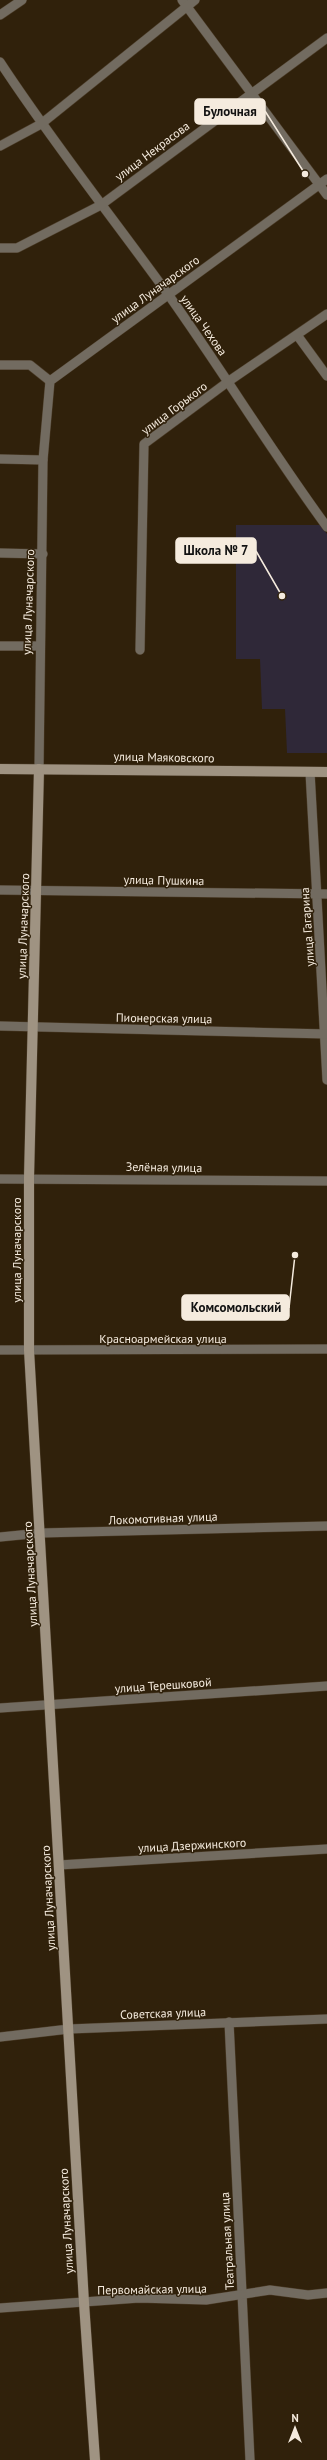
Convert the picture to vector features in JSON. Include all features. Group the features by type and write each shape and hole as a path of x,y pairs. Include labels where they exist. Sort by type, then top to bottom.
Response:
{"main road":[{"name":"улица Маяковского","path":"0,768 327,772"},
{"name":"улица Луначарского","path":"40,768 29,1178 29,1350 51,1704 84,2303 96,2460"}],"street":[{"path":"0,14 22,0"},
{"path":"0,146 41,124 184,3 195,0"},
{"path":"184,3 251,92 323,182 327,195"},
{"name":"улица Некрасова","path":"0,248 17,248 101,205 251,92 327,38"},
{"name":"улица Чехова","path":"0,62 41,124 169,296 229,381 287,472 327,527"},
{"name":"улица Луначарского","path":"40,768 43,460 50,381 169,296 323,182"},
{"name":"улица Горького","path":"140,650 144,444 229,381 327,314"},
{"path":"297,335 327,376"},
{"path":"0,365 30,366 50,381"},
{"path":"0,459 43,460"},
{"path":"0,553 43,554"},
{"path":"0,646 40,646"},
{"name":"улица Гагарина","path":"310,772 326,1034 327,1080"},
{"name":"улица Пушкина","path":"0,890 327,894"},
{"name":"Пионерская улица","path":"0,1026 326,1034"},
{"name":"Зелёная улица","path":"0,1179 327,1181"},
{"name":"Красноармейская улица","path":"0,1350 327,1349"},
{"name":"Локомотивная улица","path":"0,1537 41,1533 327,1526"},
{"name":"улица Терешковой","path":"0,1708 327,1686"},
{"name":"улица Дзержинского","path":"59,1865 327,1850"},
{"name":"Советская улица","path":"0,2037 69,2029 327,2019"},
{"name":"Театральная улица","path":"229,2022 250,2460"},
{"name":"Первомайская улица","path":"0,2308 139,2298 206,2300 242,2296 270,2290 308,2294 327,2293"}],"shaded area":[{"path":"236,525 320,525 327,534 327,753 287,753 285,709 262,709 260,659 236,659"}],"place":[{"name":"Булочная","path":"305,174"},
{"name":"Школа № 7","path":"282,596"},
{"name":"Комсомольский","path":"295,1255"}]}
